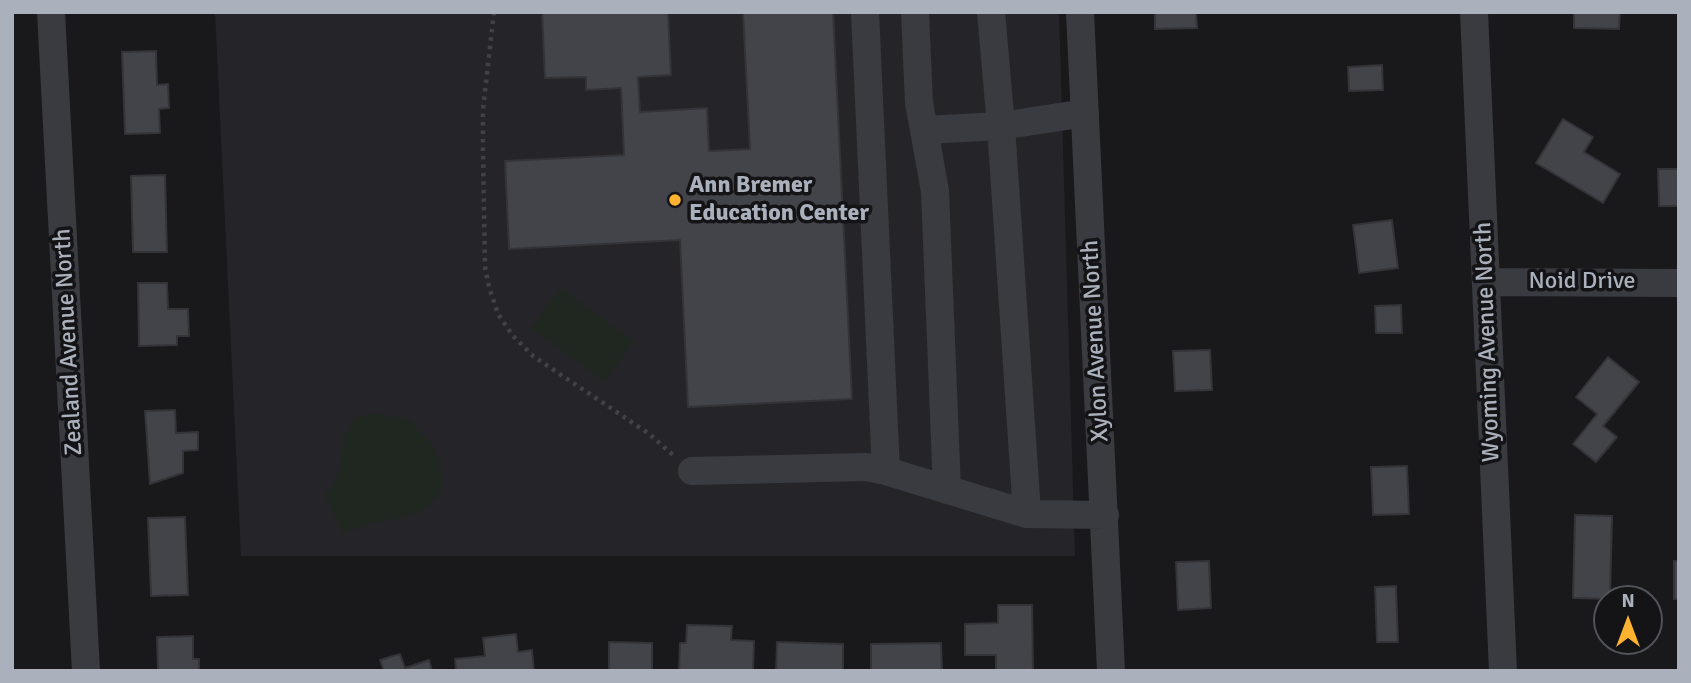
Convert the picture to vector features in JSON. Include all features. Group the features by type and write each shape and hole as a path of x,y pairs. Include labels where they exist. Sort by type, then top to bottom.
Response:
{"street":[{"name":"Zealand Avenue North","path":"51,12 86,671"},
{"path":"865,12 886,471"},
{"path":"915,12 919,103 935,191 947,490"},
{"path":"990,12 1001,126 1027,514"},
{"name":"Xylon Avenue North","path":"1080,12 1111,671"},
{"name":"Wyoming Avenue North","path":"1474,12 1503,671"},
{"path":"924,130 1001,126 1085,113"},
{"name":"Noid Drive","path":"1486,282 1679,283"},
{"path":"692,471 866,467 1027,514 1105,515"}],"path":[{"path":"494,12 483,109 483,150 485,267 498,314 513,337 533,356 648,433 692,471"}],"shaded area":[{"path":"215,12 1059,12 1075,556 241,556"},
{"path":"560,288 634,341 605,382 531,328"},
{"path":"379,414 410,420 437,452 443,482 437,497 419,514 372,523 343,533 324,495 338,477 344,436 356,417"}],"building":[{"name":"Ann Bremer Education Center","path":"542,12 668,12 671,75 638,77 640,112 707,108 709,151 750,149 743,12 833,12 852,399 688,407 680,240 509,249 505,161 624,155 621,88 586,90 586,77 545,78"},
{"path":"1155,12 1208,12 1196,13 1197,28 1155,29"},
{"path":"1574,12 1620,12 1619,29 1574,28"},
{"path":"156,51 157,85 168,84 169,108 159,109 160,133 125,134 122,52"},
{"path":"1382,65 1383,90 1349,91 1348,67"},
{"path":"1563,119 1593,137 1584,152 1620,174 1603,203 1536,163"},
{"path":"1658,169 1679,169 1679,206 1659,206"},
{"path":"165,175 167,252 133,252 131,176"},
{"path":"1392,220 1398,268 1359,273 1353,225"},
{"path":"138,283 167,283 168,309 188,309 189,336 177,336 177,345 139,346"},
{"path":"1401,305 1402,333 1376,333 1375,306"},
{"path":"1210,350 1212,390 1175,391 1173,351"},
{"path":"1608,357 1639,382 1603,426 1617,437 1596,462 1573,444 1597,414 1576,397"},
{"path":"175,410 176,433 198,432 198,450 183,451 183,473 150,484 145,411"},
{"path":"1407,466 1409,514 1373,515 1371,467"},
{"path":"1575,515 1612,516 1610,585 1593,585 1593,599 1573,598"},
{"path":"185,517 188,595 151,596 148,518"},
{"path":"1209,561 1211,608 1178,610 1176,562"},
{"path":"1674,561 1679,561 1679,599 1674,599"},
{"path":"1396,586 1398,642 1377,642 1375,587"},
{"path":"998,605 1032,605 1033,671 996,671 996,655 965,655 965,624 998,623"},
{"path":"687,625 732,626 731,640 754,641 753,671 679,671 680,643 686,643"},
{"path":"516,634 518,652 532,650 534,671 456,671 455,659 485,656 483,638"},
{"path":"193,636 193,659 199,659 199,671 158,671 157,637"},
{"path":"609,642 652,643 652,671 609,671"},
{"path":"777,642 843,644 843,671 776,671"},
{"path":"941,643 942,671 871,671 871,644"},
{"path":"400,654 405,668 429,660 432,671 384,671 380,660"}],"place":[{"name":"Ann Bremer Education Center","path":"675,200"}]}
